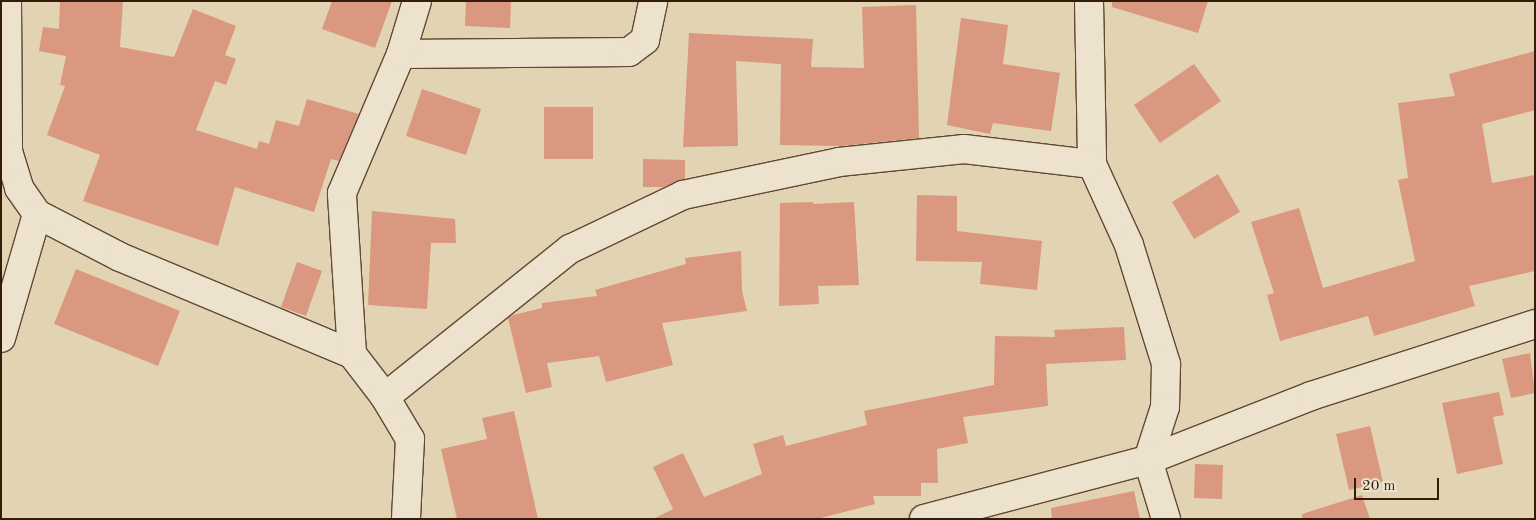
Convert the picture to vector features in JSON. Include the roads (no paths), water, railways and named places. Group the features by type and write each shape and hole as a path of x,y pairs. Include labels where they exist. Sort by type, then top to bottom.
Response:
{"street":[{"path":"8,1 4,75 8,151 19,188 37,214 120,257 352,354 385,398 410,439 406,519"},
{"path":"352,354 342,193 401,54 417,1"},
{"path":"401,54 629,52 645,40 653,1"},
{"path":"1089,1 1092,164 1129,245 1166,364 1165,408 1148,460 1166,519"},
{"path":"385,398 570,250 683,195 839,162 964,149 1092,164"},
{"path":"1,338 37,214"},
{"path":"924,519 1148,460 1311,396 1535,324"}]}
